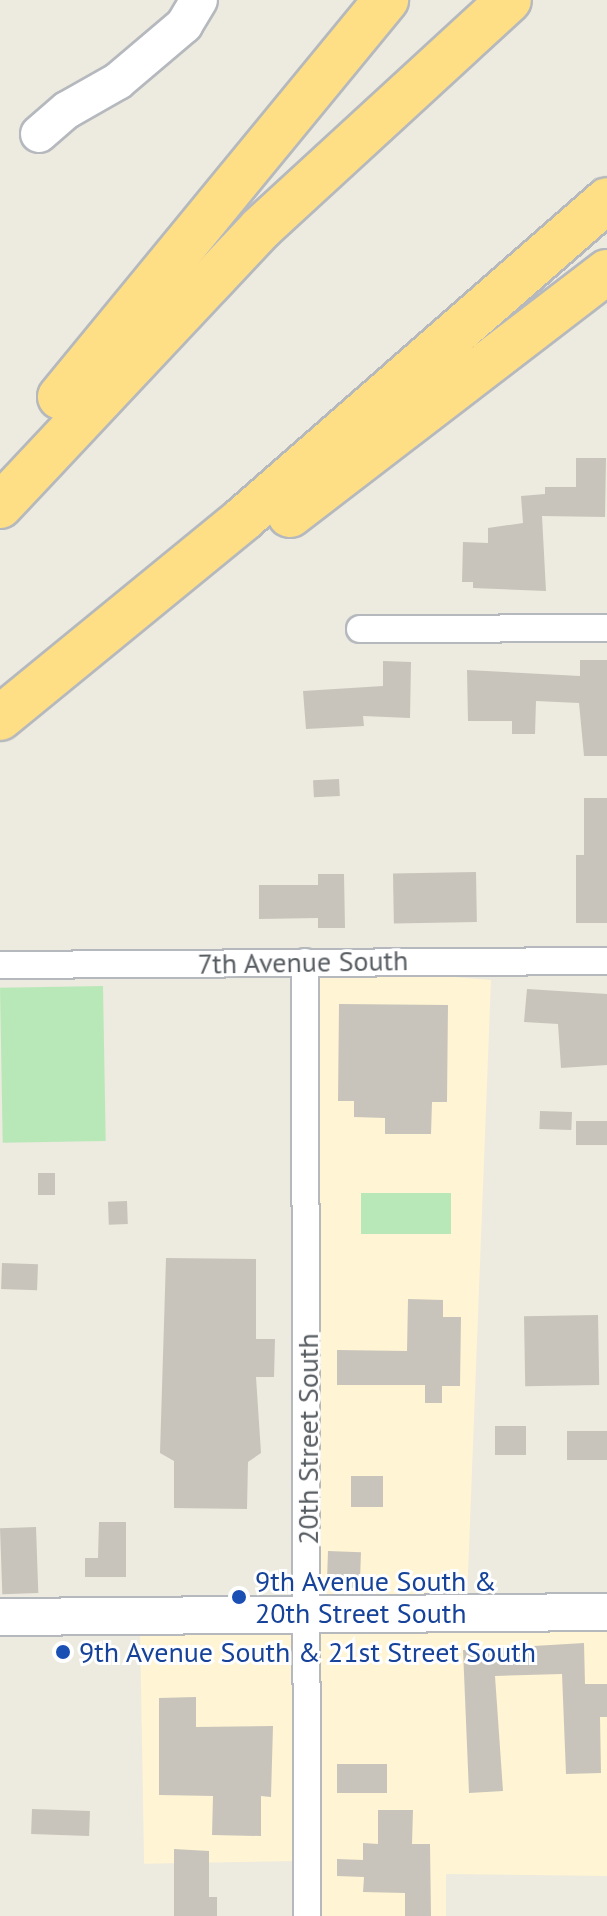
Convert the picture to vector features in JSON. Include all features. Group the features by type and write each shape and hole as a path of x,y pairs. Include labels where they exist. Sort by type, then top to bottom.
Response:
{"highway":[{"path":"0,470 386,0"},
{"path":"0,506 260,229 509,0"},
{"path":"0,718 278,489 607,200"},
{"path":"0,731 607,272"}],"street":[{"path":"39,134 129,72 184,25 199,0"},
{"path":"360,629 607,628"},
{"name":"7th Avenue South","path":"0,965 607,961"},
{"name":"20th Street South","path":"305,962 309,1600 304,1614 307,1916"},
{"path":"0,1617 607,1612"}],"shaded area":[{"path":"418,974 491,980 467,1600 320,1601 316,975"},
{"path":"607,1625 607,1876 446,1874 446,1916 318,1916 315,1627"},
{"path":"293,1627 297,1861 144,1864 140,1630"}],"green space":[{"path":"103,986 106,1141 3,1143 0,988"},
{"path":"361,1193 451,1193 451,1234 361,1234"}],"building":[{"path":"576,458 606,458 605,517 542,516 546,591 473,588 473,582 462,582 463,542 488,543 488,528 523,523 521,496 545,494 545,487 576,487"},
{"path":"580,660 607,660 607,756 584,756 579,703 536,701 535,734 512,734 512,721 468,721 467,670 580,676"},
{"path":"383,661 411,662 410,718 363,716 364,726 306,729 303,691 383,686"},
{"path":"339,779 340,796 314,797 313,780"},
{"path":"584,798 607,798 607,923 576,923 576,855 584,855"},
{"path":"476,872 477,922 394,923 393,873"},
{"path":"318,874 344,874 345,928 318,928 318,918 259,919 259,885 318,885"},
{"path":"527,989 607,994 607,1065 561,1068 558,1024 524,1022"},
{"path":"339,1004 448,1005 447,1102 432,1102 431,1134 385,1134 385,1118 354,1117 354,1101 338,1101"},
{"path":"540,1111 572,1112 571,1130 539,1129"},
{"path":"576,1121 607,1121 607,1145 576,1145"},
{"path":"38,1173 55,1173 55,1195 38,1195"},
{"path":"127,1201 128,1224 109,1225 108,1202"},
{"path":"166,1258 256,1259 256,1339 275,1339 274,1377 256,1377 261,1453 248,1462 247,1509 174,1508 174,1461 160,1453"},
{"path":"2,1263 38,1264 37,1290 1,1289"},
{"path":"408,1299 443,1300 443,1317 461,1317 460,1386 442,1386 442,1403 425,1403 425,1385 337,1385 337,1350 407,1351"},
{"path":"598,1315 599,1385 525,1386 524,1316"},
{"path":"495,1426 526,1426 526,1455 495,1455"},
{"path":"567,1431 607,1431 607,1460 567,1460"},
{"path":"351,1476 383,1476 383,1507 351,1507"},
{"path":"99,1522 126,1522 126,1577 85,1577 85,1558 98,1558"},
{"path":"36,1527 38,1593 2,1594 0,1528"},
{"path":"328,1551 361,1552 360,1588 327,1587"},
{"path":"584,1643 585,1684 607,1684 607,1717 600,1717 601,1773 566,1774 562,1674 495,1676 503,1791 469,1793 463,1650"},
{"path":"196,1697 196,1727 273,1726 271,1797 261,1796 261,1836 212,1835 213,1796 159,1795 159,1698"},
{"path":"337,1764 387,1764 387,1793 337,1793"},
{"path":"32,1809 90,1811 89,1836 31,1834"},
{"path":"378,1810 413,1810 412,1844 430,1844 431,1916 405,1916 405,1893 363,1892 364,1877 337,1876 337,1859 363,1860 363,1843 378,1844"},
{"path":"174,1849 209,1851 209,1897 217,1897 217,1916 174,1916"}],"place":[{"name":"9th Avenue South & 20th Street South","path":"239,1597"},
{"name":"9th Avenue South & 21st Street South","path":"63,1652"}]}
